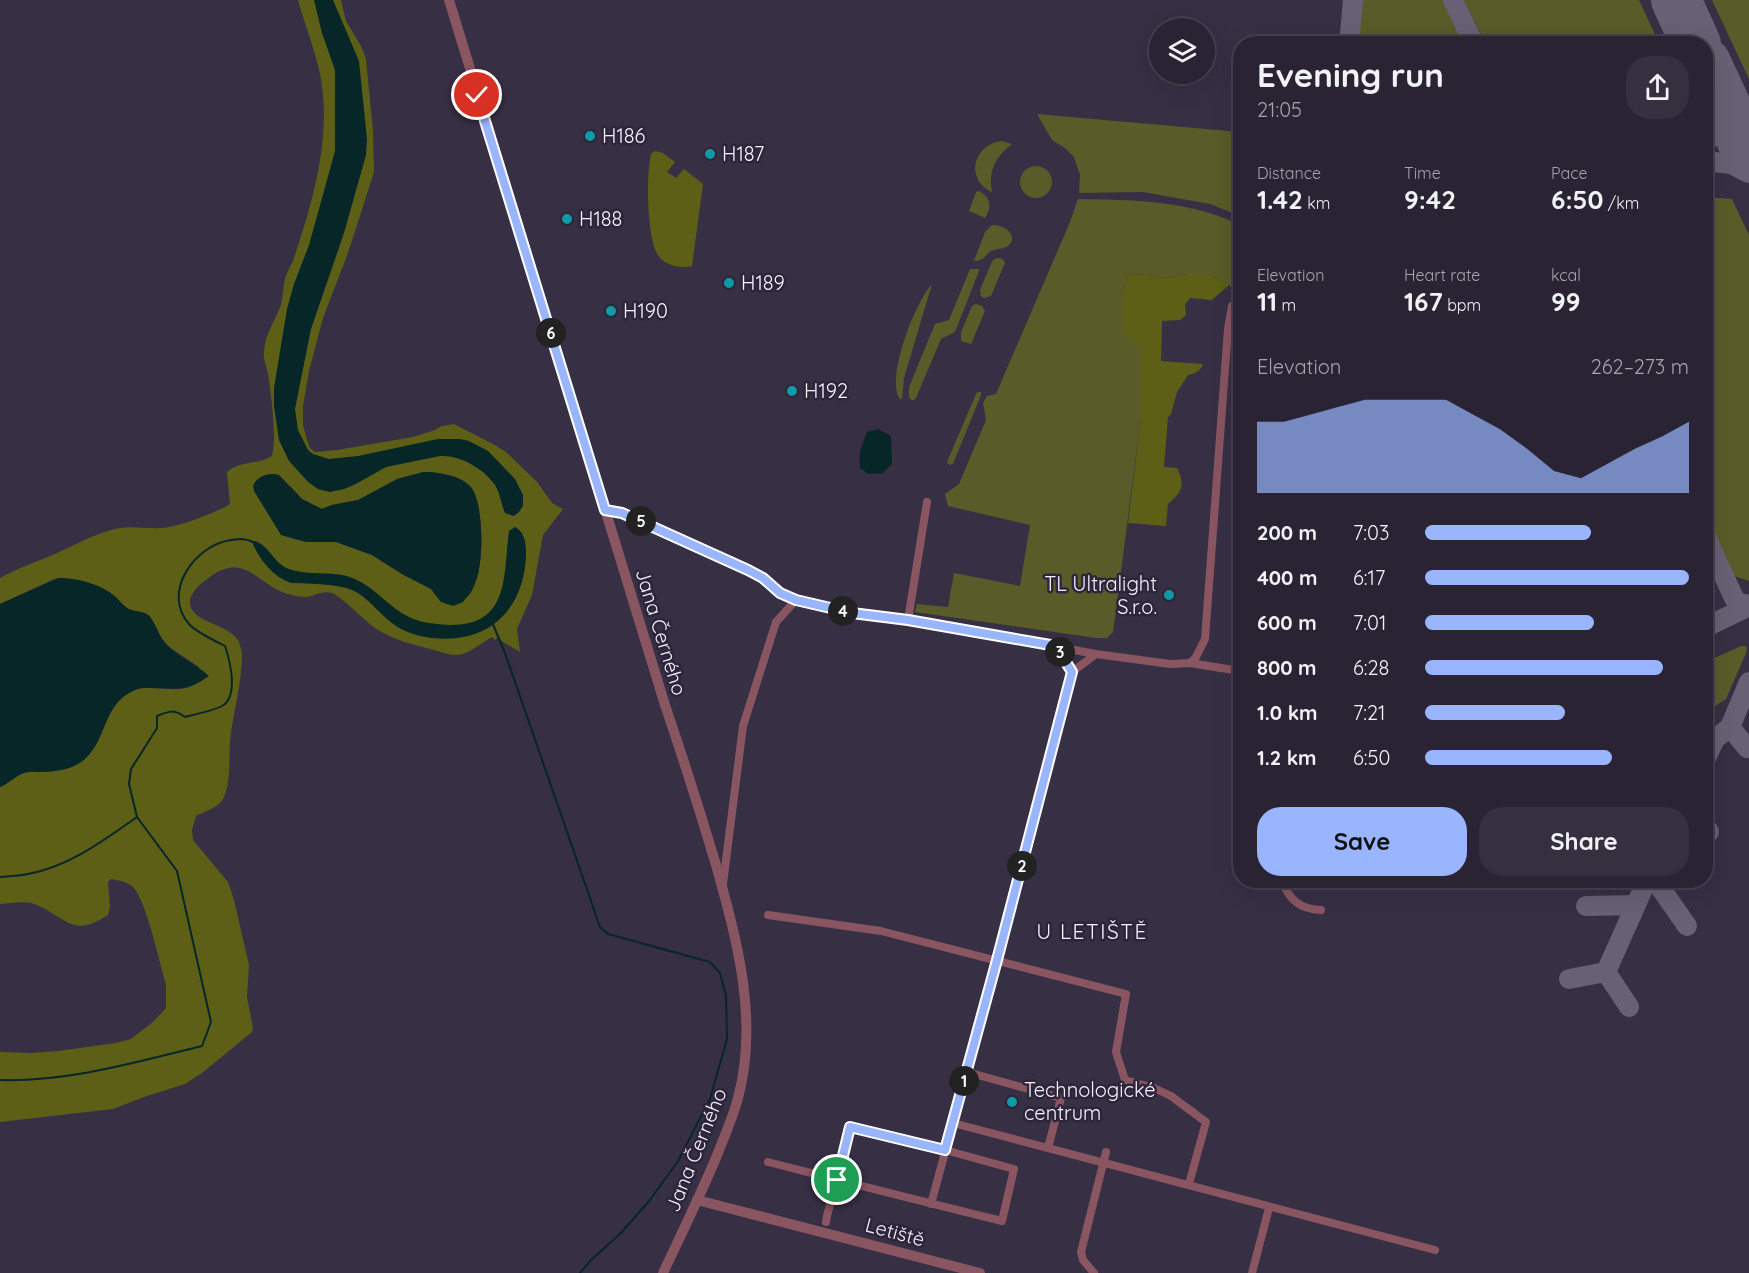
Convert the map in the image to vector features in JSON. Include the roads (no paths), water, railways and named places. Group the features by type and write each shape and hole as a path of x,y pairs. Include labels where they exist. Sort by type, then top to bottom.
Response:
{"street":[{"name":"Jana Černého","path":"449,0 665,705 697,799 737,943 746,1025 744,1072 734,1115 663,1273"},
{"path":"1190,663 1201,649 1205,639 1228,329 1232,306"},
{"path":"908,620 927,502"},
{"path":"605,510 622,513 748,570 763,578 780,593 796,600 852,613 908,620 1096,654 1170,664 1190,663 1233,670"},
{"path":"722,887 743,726 776,622 796,600"},
{"path":"1056,646 1072,672"},
{"path":"931,1204 1072,672 1096,654"},
{"path":"1284,888 1295,902 1308,909 1321,910"},
{"path":"768,915 881,931 1126,994 1116,1052 1125,1080 1154,1088 1171,1096 1206,1122 1189,1184"},
{"path":"967,1072 1061,1098 1048,1148"},
{"path":"953,1123 1435,1250"},
{"path":"768,1162 837,1180 931,1204 1002,1221 1014,1169 850,1127 837,1180 826,1222"},
{"path":"1094,1273 1083,1260 1081,1252 1106,1152"},
{"name":"Letiště","path":"697,1200 980,1273"},
{"path":"1252,1273 1269,1208"}],"waterway":[{"path":"0,1080 26,1080 77,1074 202,1046 211,1022 177,871 137,817 129,784 131,769 157,728 157,716 171,712 185,717 219,708 227,701 232,687 232,678 225,646 189,624 181,611 180,585 186,572 205,551 231,540 245,539 253,542"},
{"path":"492,622 505,653 600,927 608,934 710,962 720,973 726,996 727,1039 710,1099 678,1161 650,1200 620,1234 580,1273"},
{"path":"0,877 28,874 72,859 137,817"}],"place":[{"name":"H186","path":"590,136"},
{"name":"H187","path":"710,154"},
{"name":"H188","path":"567,219"},
{"name":"H189","path":"729,283"},
{"name":"H190","path":"611,311"},
{"name":"H192","path":"792,391"},
{"name":"TL Ultralight S.r.o.","path":"1169,595"},
{"name":"Technologické centrum","path":"1012,1102"}],"district":[{"name":"U LETIŠTĚ","path":"1092,932"}]}
